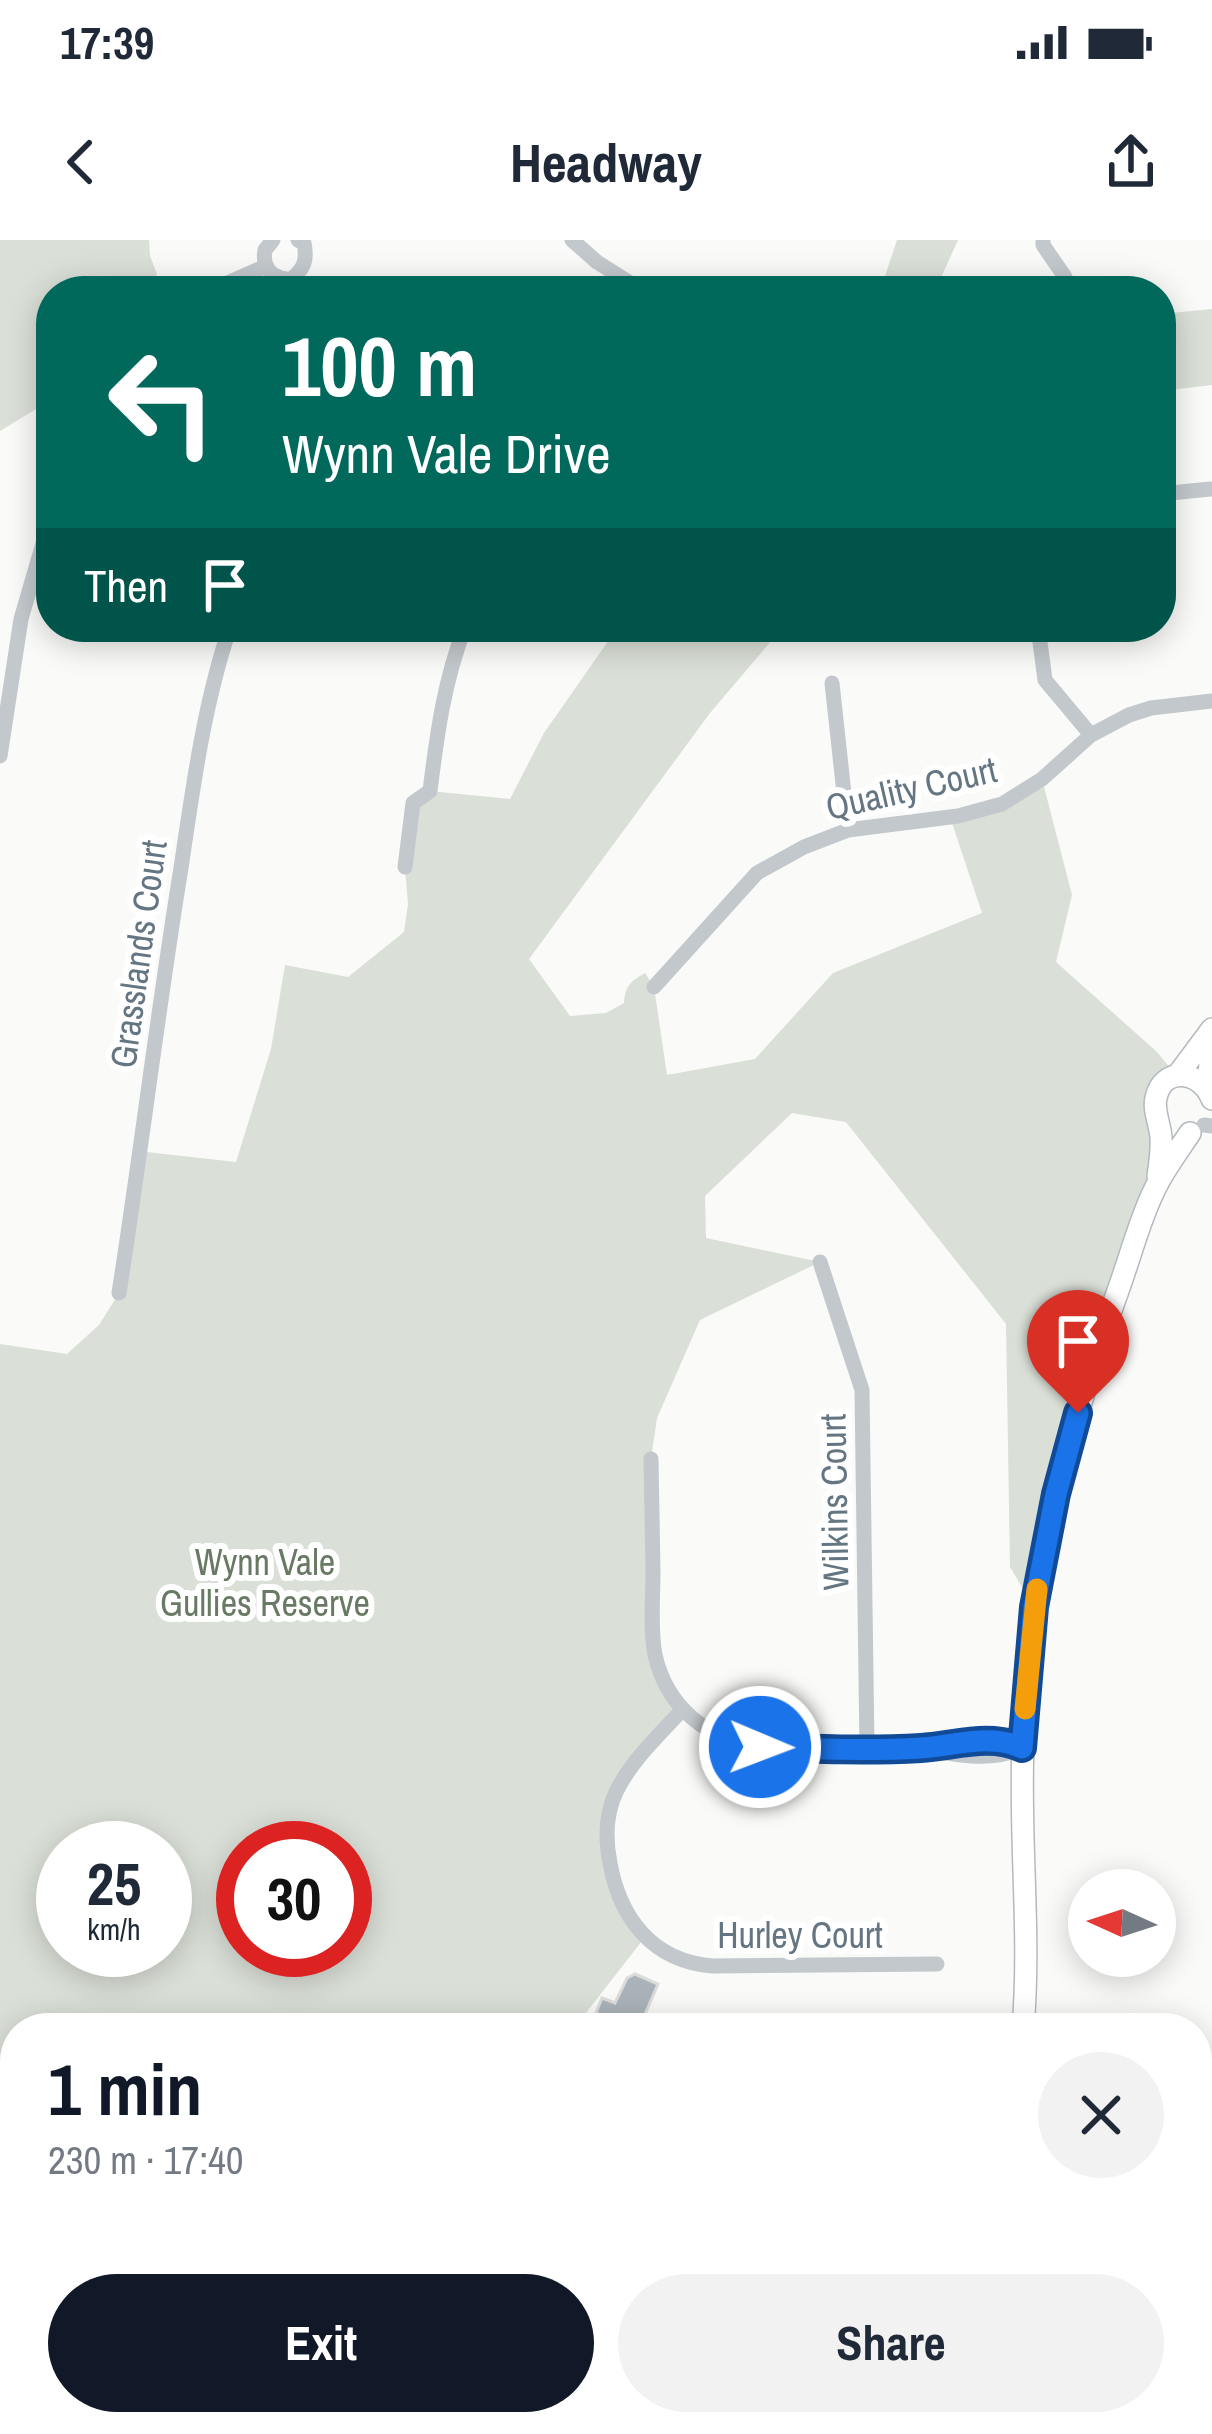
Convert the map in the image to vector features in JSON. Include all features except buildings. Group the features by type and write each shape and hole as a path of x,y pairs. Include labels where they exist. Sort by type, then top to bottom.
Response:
{"main road":[{"path":"1024,2013 1022,1748 1034,1607 1056,1494 1103,1333 1158,1182 1161,1150 1156,1097 1212,1029"},
{"path":"1158,1182 1208,1110 1212,1039"},
{"path":"1177,1076 1194,1077 1208,1110"},
{"path":"1159,1120 1172,1131 1208,1110"}],"street":[{"path":"273,240 265,250 266,266 278,276"},
{"path":"572,240 620,276"},
{"path":"1043,240 1064,276"},
{"path":"298,276 305,264 303,241"},
{"path":"243,276 266,266"},
{"path":"1176,492 1210,489"},
{"path":"0,756 21,620 36,568"},
{"name":"Grasslands Court","path":"119,1293 190,811 208,704 225,642"},
{"path":"405,867 413,803 430,791 439,711 460,642"},
{"path":"1040,642 1045,680 1090,735"},
{"path":"832,683 848,830"},
{"name":"Quality Court","path":"654,987 757,873 804,847 848,830 958,816 1002,803 1042,779 1090,735 1129,715 1212,701"},
{"name":"Wilkins Court","path":"820,1262 862,1390 867,1748"},
{"path":"651,1459 656,1656 668,1690 682,1710 717,1736 740,1744 921,1748 1007,1741 1022,1748"},
{"name":"Hurley Court","path":"682,1710 634,1762 608,1814 608,1854 616,1893 650,1942 677,1959 712,1966 937,1964"}],"green space":[{"path":"0,240 149,240 156,276 36,276 36,409 0,431"},
{"path":"897,240 958,240 942,276 885,276"},
{"path":"1212,309 1212,385 1176,389 1176,313"},
{"name":"Wynn Vale Gullies Reserve","path":"608,642 770,642 710,713 529,959 570,1016 606,1013 624,1003 630,985 645,973 654,987 667,1075 755,1059 833,973 982,913 950,817 1042,779 1072,895 1056,962 1156,1051 1177,1076 1163,1084 1161,1137 1103,1333 1034,1607 1010,1567 1006,1324 846,1122 792,1113 705,1196 706,1238 820,1262 700,1320 657,1418 651,1459 655,1656 682,1710 616,1791 608,1854 645,1937 586,2013 0,2013 0,1344 67,1354 99,1325 119,1293 138,1151 236,1162 271,1049 285,965 348,977 404,932 413,803 430,791 510,799 544,733"}],"slow traffic":[{"path":"1025,1709 1037,1589"}],"route":[{"path":"760,1747 921,1748 1007,1741 1022,1748 1034,1607 1078,1413"}]}
